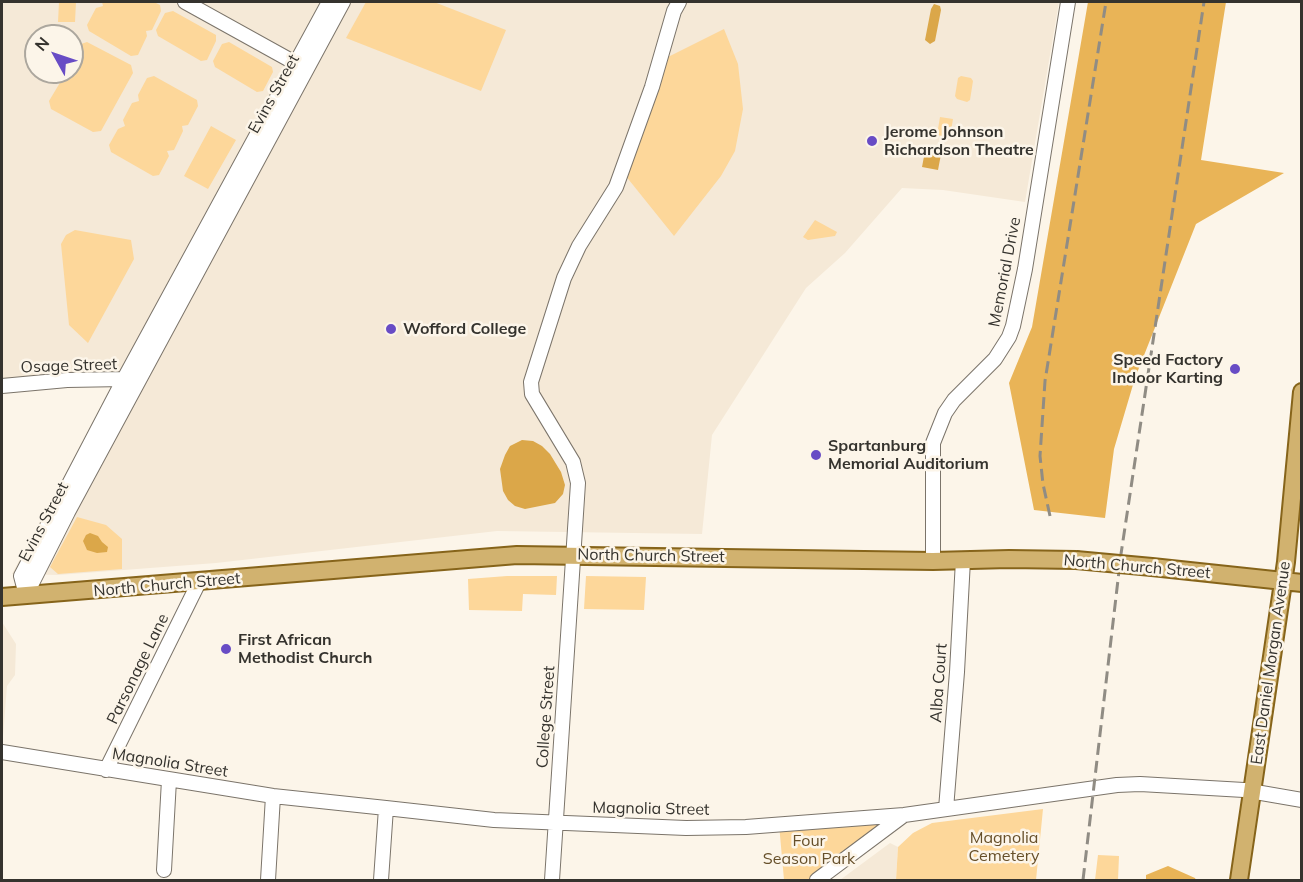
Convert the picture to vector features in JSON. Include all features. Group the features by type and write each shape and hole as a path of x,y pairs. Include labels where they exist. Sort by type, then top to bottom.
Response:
{"main road":[{"name":"East Daniel Morgan Avenue","path":"1239,880 1283,580 1302,392"},
{"name":"North Church Street","path":"2,597 490,556 572,555 933,561 1076,560 1302,583"}],"street":[{"path":"185,2 288,59"},
{"name":"Evins Street","path":"130,382 329,2"},
{"name":"Evins Street","path":"26,595 21,576 343,2"},
{"name":"College Street","path":"552,880 578,476 573,462 532,394 531,382 564,278 579,246 616,187 652,87 674,11 679,2"},
{"name":"Memorial Drive","path":"933,561 933,443 945,413 954,400 1003,349 1013,326 1025,269 1068,2"},
{"name":"Osage Street","path":"2,386 67,380 130,382"},
{"name":"Alba Court","path":"946,809 958,667 963,560"},
{"name":"Parsonage Lane","path":"106,770 199,582"},
{"name":"Magnolia Street","path":"2,753 273,796 494,820 686,828 746,827 904,815 1126,785 1166,785 1252,791 1302,800"},
{"path":"164,870 169,780"},
{"path":"268,880 273,796"},
{"path":"381,880 386,808"},
{"path":"817,880 904,815"}],"shaded area":[{"name":"Wofford College","path":"2,2 1059,2 1025,202 943,190 902,188 845,253 806,288 712,435 702,534 497,531 216,563 58,575 12,574 110,391 109,371 2,380"},
{"path":"1088,2 1226,2 1201,160 1284,173 1196,224 1135,378 1114,449 1105,518 1034,510 1009,383 1032,327"},
{"path":"934,4 940,6 941,10 935,41 930,44 925,40"},
{"path":"926,146 942,149 938,170 922,167"},
{"path":"522,440 533,441 542,446 561,472 565,485 563,494 555,503 525,509 515,506 503,491 500,469 505,455 510,446"},
{"path":"90,533 98,536 108,547 107,552 97,553 87,550 83,541"},
{"path":"2,622 16,644 15,675 7,686 3,737"},
{"path":"890,843 898,847 896,880 840,880"},
{"path":"1168,866 1196,880 1146,880 1146,875"}],"green space":[{"path":"59,2 76,2 75,22 58,22"},
{"path":"102,2 154,2 160,5 161,11 152,30 146,31 147,36 138,55 131,56 89,31 87,25 96,8 103,6"},
{"path":"366,2 434,2 506,30 481,91 346,38"},
{"path":"173,11 216,35 216,41 207,60 201,61 158,36 156,30 165,13"},
{"path":"724,29 738,64 743,109 735,151 721,176 674,236 625,175 666,58"},
{"path":"87,42 131,65 133,73 101,131 93,132 51,109 49,101 59,84 84,84 84,43"},
{"path":"229,42 272,67 273,72 263,91 257,92 215,67 213,61 222,44"},
{"path":"154,76 197,100 198,106 188,125 182,126 183,131 174,150 167,151 169,156 159,175 153,176 111,152 109,145 118,129 125,126 123,120 132,103 139,101 138,95 147,78"},
{"path":"961,76 971,78 973,81 970,100 967,102 955,96 958,78"},
{"path":"940,117 953,119 950,137 937,135"},
{"path":"211,126 236,140 208,189 184,176"},
{"path":"815,220 837,232 835,236 808,240 803,237"},
{"path":"75,230 131,240 134,259 88,343 69,325 61,244 66,235"},
{"path":"77,517 106,525 122,539 122,569 58,574 50,567"},
{"path":"557,576 556,595 523,594 522,611 469,610 468,579"},
{"path":"586,576 646,577 644,610 584,609"},
{"name":"Magnolia Cemetery","path":"1043,809 1036,880 896,880 898,847 913,833 932,823"},
{"name":"Four Season Park","path":"904,815 817,880 784,880 779,824"},
{"path":"1098,855 1119,856 1118,880 1095,880"}],"railway":[{"path":"1050,516 1040,456 1045,381 1106,2"},
{"path":"1083,880 1121,554 1204,2"}],"place":[{"name":"Jerome Johnson Richardson Theatre","path":"872,141"},
{"name":"Wofford College","path":"391,329"},
{"name":"Speed Factory Indoor Karting","path":"1235,369"},
{"name":"Spartanburg Memorial Auditorium","path":"816,455"},
{"name":"First African Methodist Church","path":"226,649"}]}
